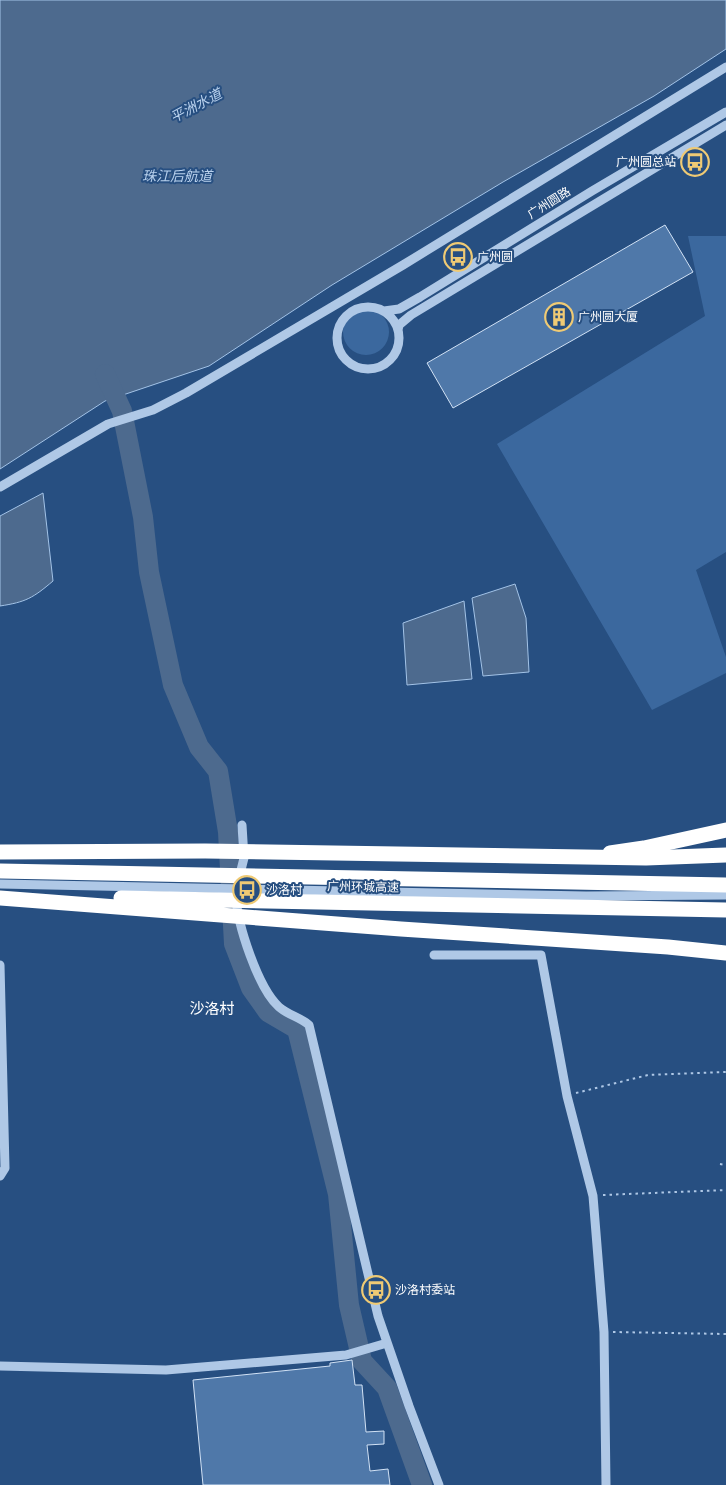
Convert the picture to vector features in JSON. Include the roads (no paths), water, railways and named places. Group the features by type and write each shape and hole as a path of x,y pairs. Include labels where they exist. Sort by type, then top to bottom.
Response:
{"highway":[{"path":"520,856 570,856 631,850 726,830"},
{"path":"0,852 205,851 646,858 726,855"},
{"name":"广州环城高速","path":"0,871 726,885"},
{"path":"0,896 401,929 530,937 726,953"},
{"name":"广州环城高速","path":"0,896 726,910"},
{"path":"530,937 655,948 726,958"}],"street":[{"path":"0,486 108,424 153,410 186,393 339,303 726,67"},
{"name":"广州圆路","path":"384,311 399,309 726,112"},
{"name":"广州圆路","path":"398,330 400,325 411,315 726,125"},
{"path":"339,303 346,316"},
{"path":"364,307 384,311 392,318 398,330 398,346 394,356 387,363 378,367 367,369 357,367 342,354 338,344 340,324 354,310 364,307"},
{"path":"242,825 244,858 237,889 237,910 241,928 263,983 273,1000 280,1008 309,1025 354,1210 369,1282 387,1343 439,1485"},
{"path":"0,884 586,896 726,895"},
{"path":"434,955 541,955 567,1096 593,1196 604,1332 606,1485"},
{"path":"0,965 5,1168 0,1176"},
{"path":"0,1366 166,1370 346,1356 387,1343"}],"water":[{"name":"珠江后航道","path":"0,0 726,0 726,49 654,96 503,182 332,285 209,366 105,401 0,469"},
{"path":"43,493 53,581 29,598 0,606 0,516"},
{"path":"515,584 526,618 529,672 483,676 472,598"},
{"path":"464,601 472,679 407,685 403,623"}],"waterway":[{"path":"105,374 122,411 143,517 149,572 173,685 199,747 218,771 228,832 234,944 251,988 268,1012 297,1029 338,1194 349,1305 362,1361 387,1388 422,1485"}],"place":[{"name":"广州圆总站","path":"695,162"},
{"name":"广州圆","path":"458,257"},
{"name":"广州圆大厦","path":"559,317"},
{"name":"沙洛村","path":"247,890"},
{"name":"沙洛村委站","path":"376,1290"}],"district":[{"name":"沙洛村","path":"212,1009"}],"water label":[{"name":"平洲水道","path":"196,106"}]}
